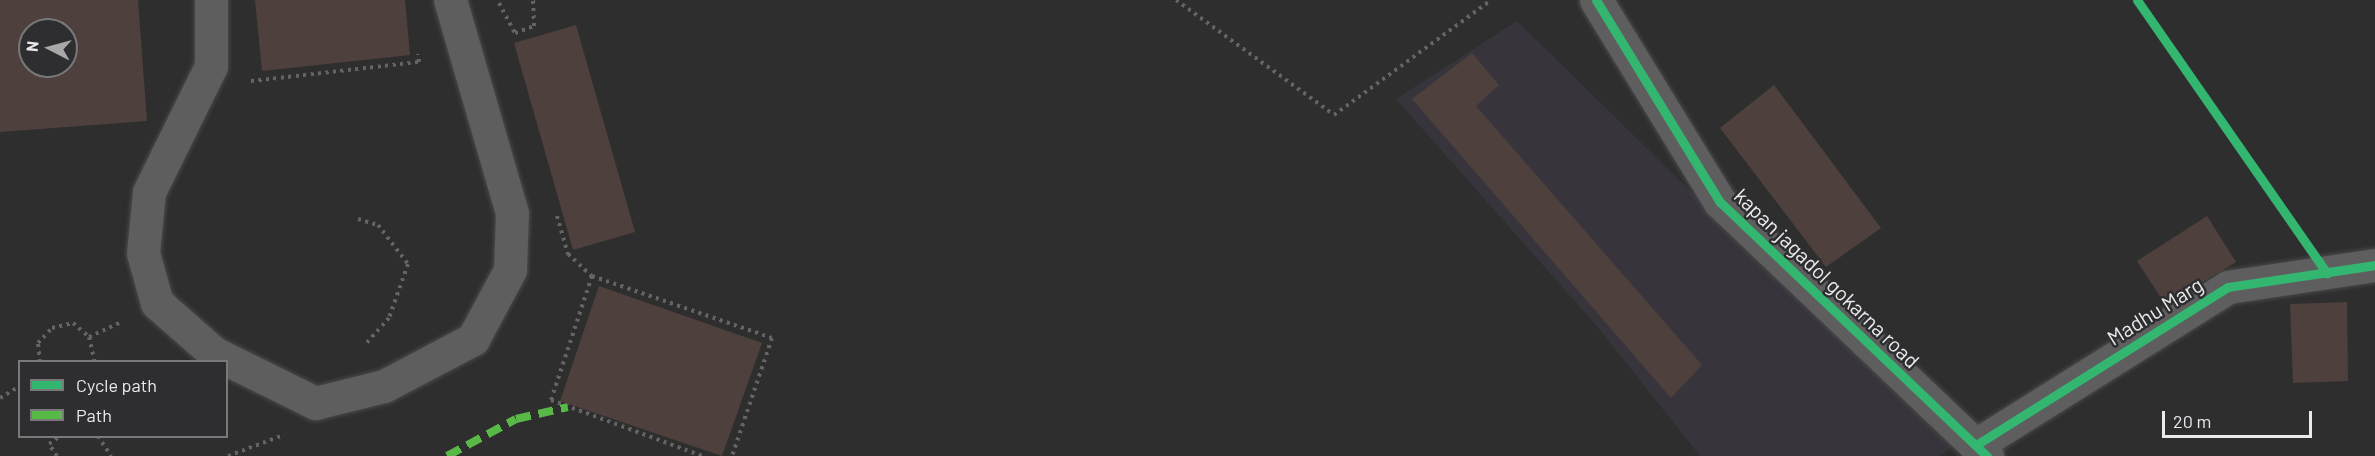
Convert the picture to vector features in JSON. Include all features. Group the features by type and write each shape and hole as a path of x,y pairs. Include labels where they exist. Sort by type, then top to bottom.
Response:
{"street":[{"path":"211,0 211,66 149,192 143,253 157,303 214,353 315,403 384,386 473,339 510,270 512,213 450,0"},
{"name":"kapan jagadol gokarna road","path":"1596,0 1720,202 1978,452"},
{"name":"Madhu Marg","path":"1978,452 2228,287 2375,265"}],"path":[{"path":"497,0 515,33 534,26 533,0"},
{"path":"1176,0 1334,115 1491,0"},
{"path":"250,71 251,83 419,62 417,42"},
{"path":"358,219 378,225 408,264 389,318 362,348"},
{"path":"702,456 551,400 592,276 772,338 732,456"},
{"path":"89,337 157,303"},
{"path":"40,360 38,344 52,328 73,323 89,337 95,360"},
{"path":"0,399 18,387"},
{"path":"57,456 50,444 58,438"},
{"path":"99,438 111,456"}],"shaded area":[{"path":"1517,21 1952,447 1939,456 1700,456 1601,331 1396,99"}],"building":[{"path":"0,0 138,0 147,121 0,132"},
{"path":"255,0 405,0 410,55 262,71"},
{"path":"576,25 635,232 573,250 514,43"},
{"path":"1472,53 1499,85 1476,106 1702,365 1671,398 1412,99"},
{"path":"1774,85 1881,228 1826,267 1720,128"},
{"path":"2207,216 2236,262 2165,304 2137,261"},
{"path":"599,286 762,343 722,456 560,401"},
{"path":"2347,302 2348,381 2293,383 2290,304"}],"marked path":[{"path":"447,456 516,419 568,407"}],"cycle path":[{"path":"1596,0 1720,202 1987,456"},
{"path":"2137,0 2327,273"},
{"path":"1976,445 2228,287 2375,265"}]}
